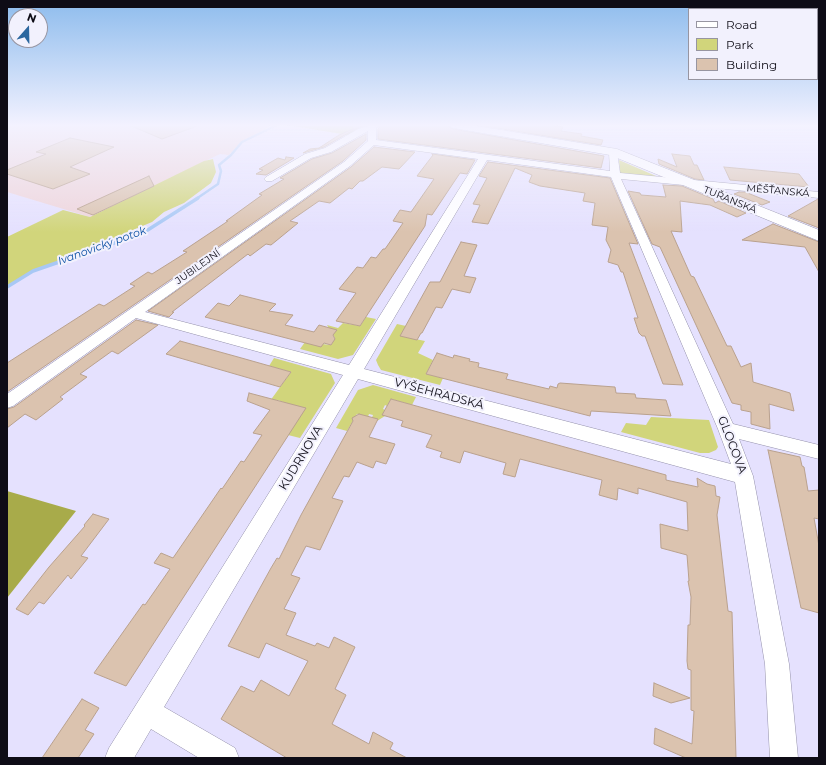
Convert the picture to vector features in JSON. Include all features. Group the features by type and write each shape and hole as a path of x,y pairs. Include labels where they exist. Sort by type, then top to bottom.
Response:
{"main road":[{"name":"TUŘANSKÁ","path":"635,161 819,236"}],"street":[{"path":"269,179 300,161"},
{"name":"JUBILEJNÍ","path":"7,402 351,161"},
{"name":"KUDRNOVA","path":"119,758 482,161"},
{"name":"MĚŠŤANSKÁ","path":"511,161 615,175 819,195"},
{"name":"GLOCOVA","path":"614,161 615,175 727,430 744,476 777,664 784,758"},
{"name":"VYŠEHRADSKÁ","path":"133,313 744,476"},
{"path":"727,430 819,452"},
{"path":"147,712 225,758"}],"shaded area":[{"path":"7,161 206,161 90,217 7,192"},
{"path":"7,491 76,511 7,598"}],"green space":[{"path":"204,161 213,161 216,172 211,183 184,203 164,212 152,222 33,272 7,288 7,237 63,210 90,217"},
{"path":"619,161 656,176 655,177 620,173"},
{"path":"366,317 376,319 353,355 338,359 300,349 305,342 331,345 335,338 327,325 338,328 343,323 360,326"},
{"path":"397,324 406,326 401,336 425,341 418,353 433,360 426,374 443,378 440,385 381,370 376,360"},
{"path":"274,358 331,374 335,383 300,438 288,435 285,403 278,400 270,401 291,372 269,366"},
{"path":"373,385 416,397 412,405 391,399 387,406 385,405 383,409 387,411 385,416 377,421 371,420 373,415 369,414 368,417 357,414 347,431 336,428 358,390"},
{"path":"651,417 709,420 718,447 716,450 709,453 700,453 621,432 626,423 646,425"}],"building":[{"path":"30,161 84,161 70,167 90,174 53,189 7,174 7,170"},
{"path":"273,161 290,161 266,175 256,174 263,170 259,169"},
{"path":"309,161 343,161 7,392 7,363 99,304 104,306 135,286 130,284 148,272 152,274 187,252 183,251 228,221 226,221 262,195 259,194 284,179 280,178"},
{"path":"358,161 407,161 399,169 382,167 363,181 360,181 352,189 349,188 330,203 319,201 290,221 298,223 271,245 266,244 250,256 248,254 172,312 174,312 169,317 148,311"},
{"path":"429,161 475,161 467,174 460,173 432,215 427,214 425,226 360,326 336,321 356,293 339,289 357,267 363,268 371,257 376,258 383,249 385,249 403,223 393,221 400,210 411,212 434,179 417,176"},
{"path":"545,161 603,161 601,168"},
{"path":"658,161 677,167 675,161 692,161 694,165 697,165 704,180 695,179 659,164"},
{"path":"488,162 610,178 638,244 629,243 683,385 663,384 645,336 642,336 639,333 634,318 638,318 623,272 621,272 618,265 608,262 611,250 606,240 608,227 592,225 595,203 583,201 585,193 540,186 529,182 532,175 515,168 488,224 472,222 480,205 473,204 487,178 479,176"},
{"path":"724,167 799,174 809,187 730,180"},
{"path":"149,176 154,186 93,215 77,209"},
{"path":"663,185 682,186 713,199 715,203 719,201 746,213 737,217 710,205 680,201 682,232 671,231 691,276 694,277 727,346 731,346 741,367 751,363 753,382 790,393 794,411 769,404 770,429 751,424 751,412 741,410 741,405 732,403 660,247 652,244 628,191 640,193 641,195 666,197"},
{"path":"745,192 770,202 762,205 734,194"},
{"path":"818,199 819,228 788,216"},
{"path":"773,224 819,242 819,272 805,247 742,240"},
{"path":"461,242 477,245 464,276 476,278 470,293 452,289 442,308 436,307 417,340 400,336 430,282 440,282"},
{"path":"240,295 276,304 269,311 293,315 285,325 314,332 319,325 337,330 333,335 335,339 331,345 324,343 321,347 205,317 218,303 229,306"},
{"path":"136,320 158,325 118,354 112,351 80,374 87,377 60,397 63,399 36,420 25,414 7,428 7,409 14,407"},
{"path":"180,341 291,372 280,387 166,354"},
{"path":"437,353 453,358 454,355 470,359 469,361 479,363 478,367 508,374 506,379 549,389 550,386 557,388 558,384 560,383 615,387 616,393 635,394 636,398 666,400 671,416 591,411 590,416 426,374"},
{"path":"249,393 306,408 126,686 94,673 170,569 154,563 161,553 173,558 221,488 222,489 241,461 244,462 262,435 253,433 270,410 247,401"},
{"path":"391,399 666,475 666,480 698,487 697,478 707,484 715,486 716,496 720,497 717,515 728,611 732,612 736,758 686,758 654,744 655,728 692,744 694,711 691,710 691,670 688,669 687,661 688,625 690,625 691,597 688,581 687,555 661,548 660,524 688,531 687,502 638,488 638,494 618,488 617,500 599,495 602,480 520,459 515,477 503,474 506,463 464,451 460,463 440,457 442,452 426,447 432,435 401,426 403,421 382,415"},
{"path":"359,414 378,419 369,437 395,444 386,464 376,461 373,468 357,462 349,477 344,476 332,498 343,501 320,550 306,546 291,575 300,578 284,609 296,613 286,635 315,646 317,643 329,648 334,637 355,647 335,689 346,695 332,724 369,744 373,732 393,743 390,749 407,758 287,758 221,719 241,686 254,692 261,680 289,696 308,661 266,643 259,658 228,646 271,568 277,558 279,559 301,515 353,421 352,418"},
{"path":"768,450 800,457 802,466 804,467 808,491 819,490 819,519 814,518 819,546 819,613 801,608"},
{"path":"93,514 109,519 81,556 88,558 71,579 68,575 44,604 39,602 28,615 16,609 49,567 85,526 84,525"},
{"path":"654,683 690,698 671,703 653,696"},
{"path":"82,699 99,708 85,730 94,734 78,758 42,758"}],"waterway":[{"name":"Ivanovický potok","path":"196,199 218,184 221,171 219,165 224,161"},
{"name":"Ivanovický potok","path":"7,287 33,271 143,233 198,198"}]}
